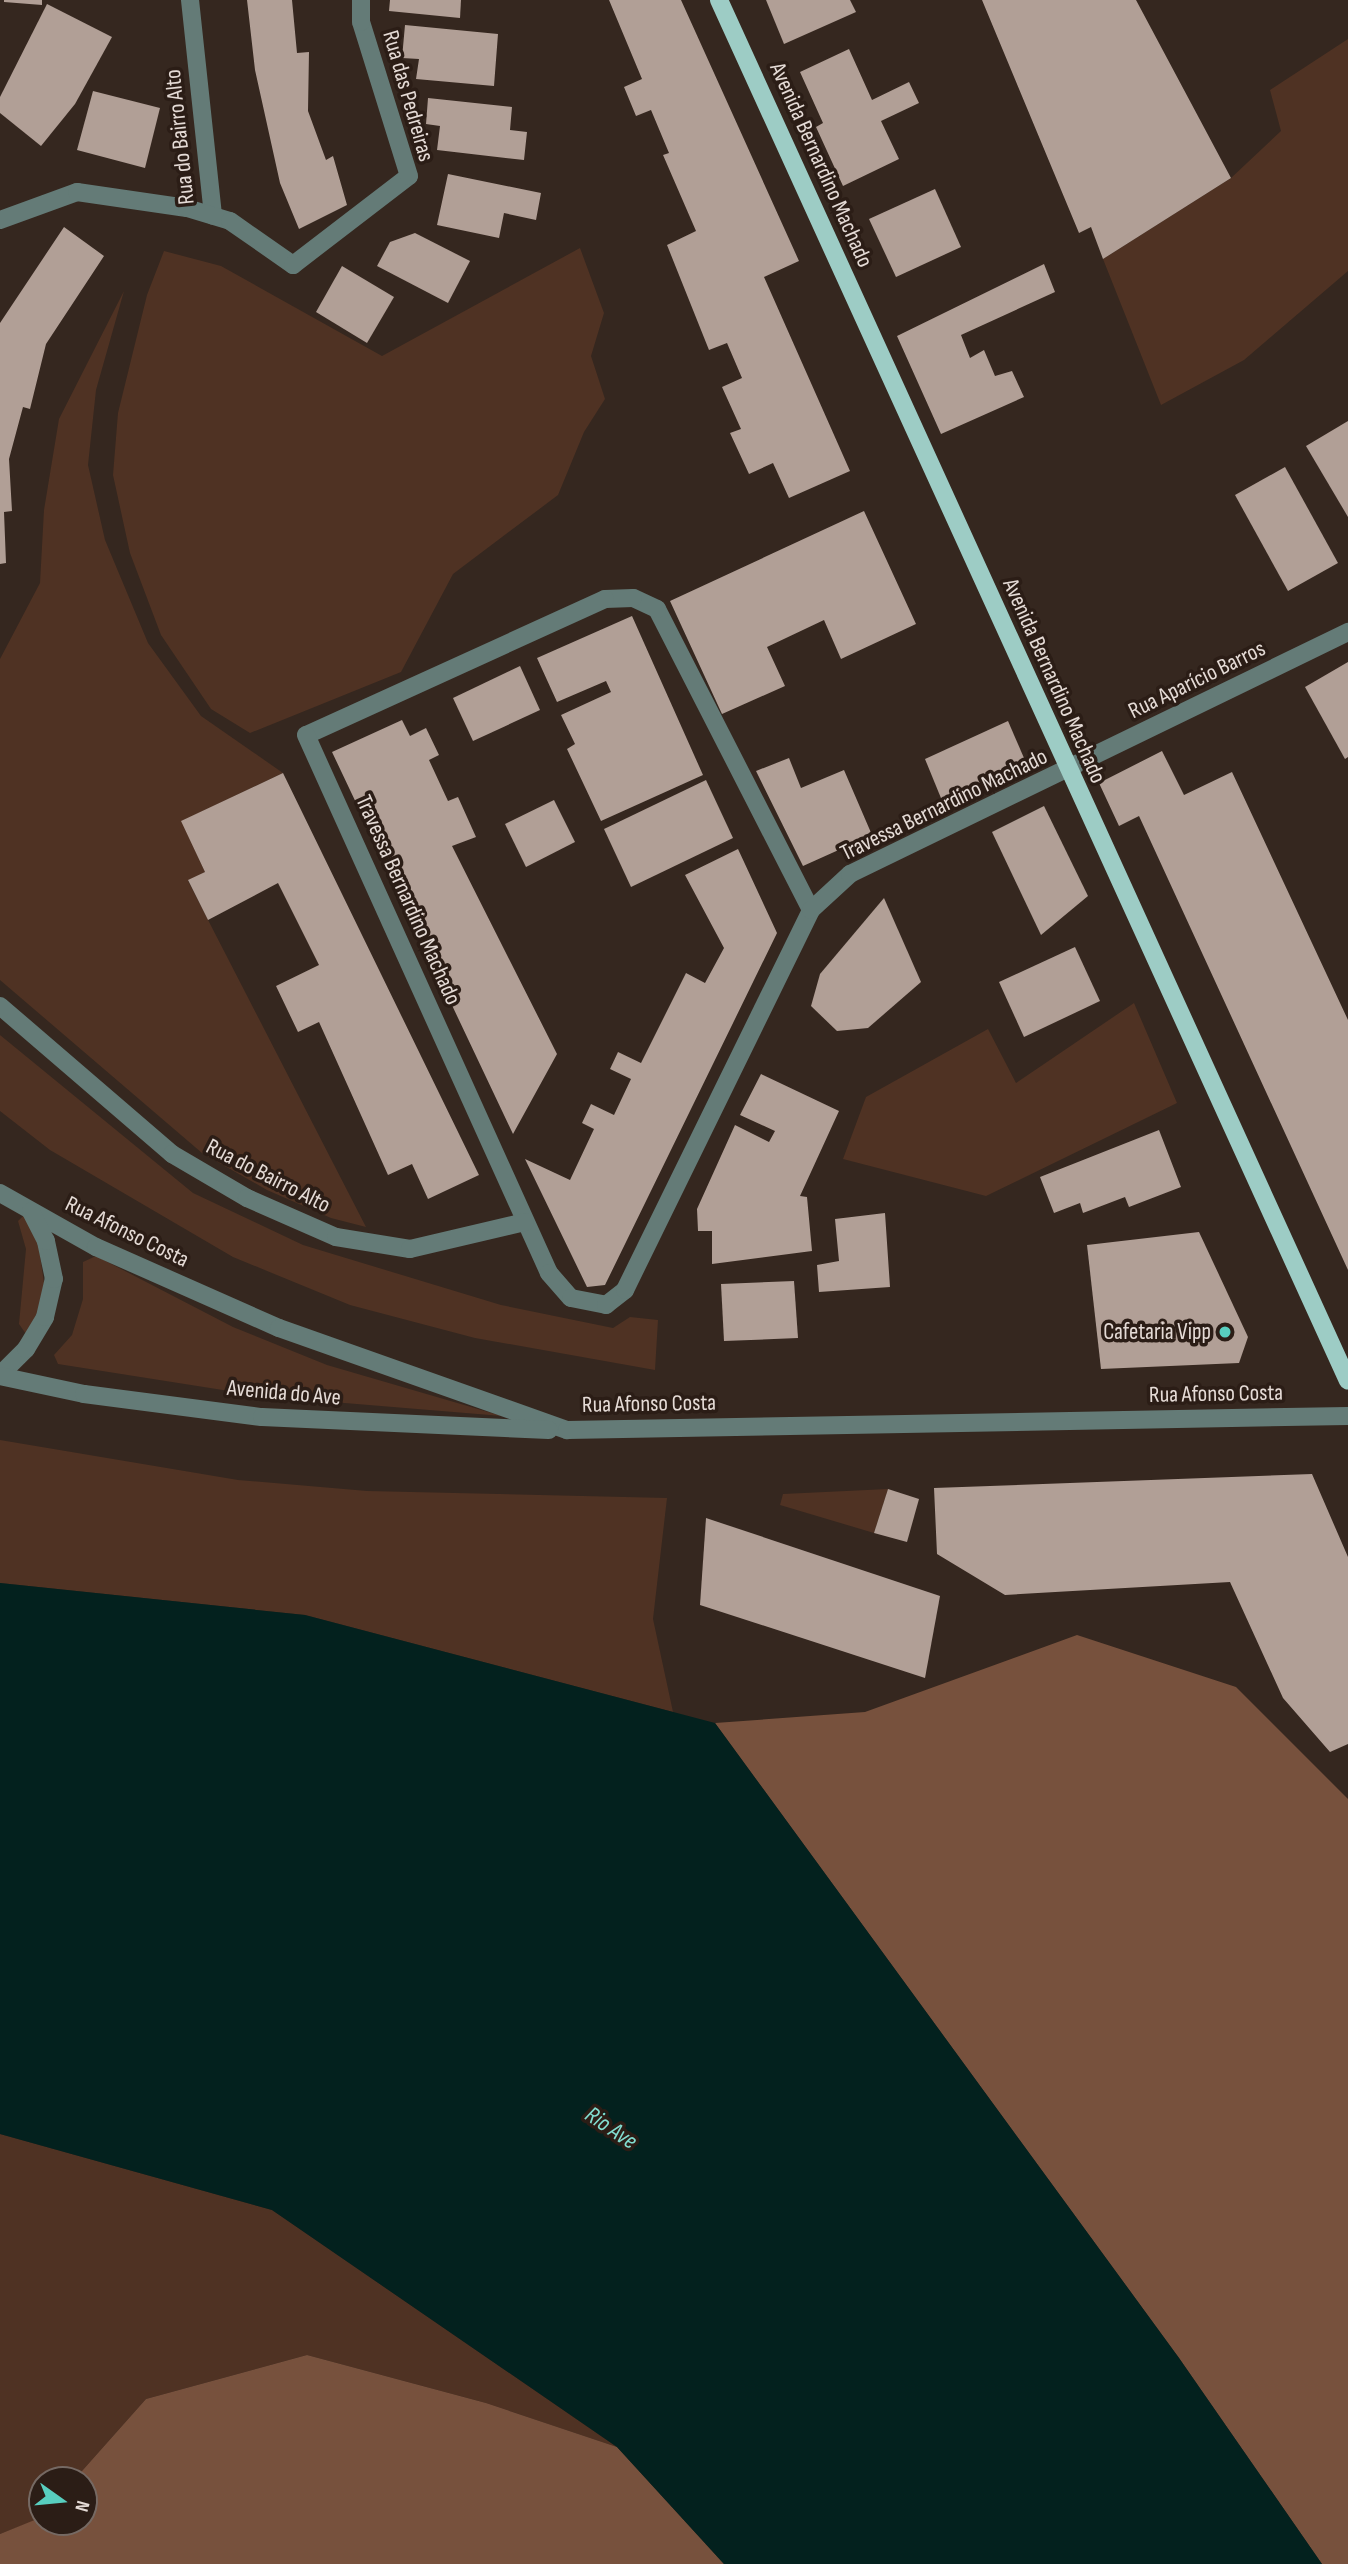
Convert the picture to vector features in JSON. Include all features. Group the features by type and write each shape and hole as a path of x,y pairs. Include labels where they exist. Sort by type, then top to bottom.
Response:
{"main road":[{"name":"Avenida Bernardino Machado","path":"719,0 1067,772 1348,1381"}],"street":[{"name":"Rua do Bairro Alto","path":"0,220 4,214 77,192 213,216 190,0"},
{"name":"Rua das Pedreiras","path":"213,216 230,221 293,265 409,176 361,22 362,0"},
{"name":"Travessa Bernardino Machado","path":"811,910 657,609 633,597 605,599 306,735 549,1273 571,1298 606,1305 625,1290 811,910 850,874 1067,772"},
{"name":"Rua Aparício Barros","path":"1067,772 1348,632"},
{"name":"Rua do Bairro Alto","path":"0,1006 172,1154 247,1198 336,1237 410,1249 525,1222"},
{"name":"Rua Afonso Costa","path":"0,1193 96,1248 279,1328 567,1430 1348,1416"},
{"path":"0,1375 26,1349 45,1317 54,1279 46,1241 32,1212"},
{"name":"Avenida do Ave","path":"0,1375 84,1394 262,1417 567,1430"}],"shaded area":[{"path":"1348,39 1348,271 1244,360 1161,405 1103,259 1231,178 1281,131 1270,90"},
{"path":"580,248 604,313 591,356 605,399 584,432 558,495 453,574 401,672 250,733 211,709 161,635 130,553 113,475 118,413 147,295 164,251 221,266 382,356"},
{"path":"124,291 96,390 88,465 105,540 148,643 201,716 283,773 182,821 205,872 188,881 366,1227 331,1218 267,1190 202,1153 0,980 0,659 40,583 44,510 59,419"},
{"path":"1134,1003 1177,1103 986,1196 843,1159 866,1097 988,1029 1016,1083"},
{"path":"0,1035 193,1193 303,1245 501,1305 613,1328 630,1317 658,1320 655,1370 475,1338 350,1305 233,1257 50,1150 0,1111"},
{"path":"24,1215 37,1234 44,1283 37,1316 26,1334 19,1324 26,1249 18,1221"},
{"path":"96,1256 233,1327 327,1365 502,1416 260,1396 58,1364 54,1355 72,1335 83,1299 83,1262"},
{"path":"0,1440 238,1480 367,1491 667,1498 653,1619 673,1712 305,1615 0,1583"},
{"path":"888,1489 874,1533 780,1505 783,1494"},
{"path":"1077,1635 1236,1687 1348,1799 1348,2564 1322,2564 1179,2358 715,1723 865,1712"},
{"path":"0,2134 272,2210 617,2447 486,2403 307,2355 146,2399 86,2466 28,2466 28,2523 0,2534"},
{"path":"307,2355 486,2403 617,2447 724,2564 0,2564 0,2534 28,2523 28,2536 98,2536 98,2466 86,2466 146,2399"}],"water":[{"name":"Rio Ave","path":"0,1583 305,1615 715,1723 1179,2358 1322,2564 724,2564 617,2447 272,2210 0,2134"}],"building":[{"path":"42,0 42,5 4,2"},
{"path":"247,0 292,0 297,53 309,52 308,111 326,160 333,156 347,205 299,229 280,183 255,70"},
{"path":"390,0 461,0 460,18 389,11"},
{"path":"609,0 681,0 799,261 764,277 850,471 789,498 773,463 749,474 730,433 741,429 722,387 742,378 727,343 709,350 667,245 696,231 663,155 669,153 651,110 636,116 624,87 642,79"},
{"path":"766,0 850,0 856,12 784,44"},
{"path":"982,0 1136,0 1231,178 1103,259 1091,227 1079,233"},
{"path":"47,4 112,37 75,104 41,146 0,113 0,97"},
{"path":"405,25 498,34 494,86 416,79 419,59 402,58"},
{"path":"849,49 872,100 909,82 919,103 881,121 899,159 843,186 816,127 823,123 800,72"},
{"path":"93,91 160,108 145,168 77,150"},
{"path":"428,98 512,107 510,130 527,132 524,160 437,150 440,126 426,124"},
{"path":"448,174 541,193 536,220 504,213 499,238 437,225"},
{"path":"935,189 961,247 896,277 869,219"},
{"path":"64,227 104,256 46,344 30,409 23,407 9,459 12,511 4,512 6,563 0,564 0,323"},
{"path":"415,233 470,261 448,303 377,266 390,242"},
{"path":"1044,264 1055,292 961,335 970,358 984,350 995,376 1012,371 1024,397 941,434 897,336"},
{"path":"342,266 394,297 367,343 316,312"},
{"path":"1348,421 1348,517 1306,446"},
{"path":"1285,467 1338,563 1288,591 1235,495"},
{"path":"864,511 916,624 841,659 824,620 767,647 785,686 722,714 670,601"},
{"path":"632,616 703,775 601,821 567,749 575,744 561,715 611,692 606,681 557,702 537,658"},
{"path":"1348,662 1348,757 1345,759 1305,687"},
{"path":"520,666 540,710 473,741 453,698"},
{"path":"402,720 410,736 426,728 439,755 429,760 448,801 458,797 476,837 452,846 557,1054 513,1134 332,752"},
{"path":"1008,721 1027,765 943,803 925,759"},
{"path":"1162,751 1184,795 1232,772 1348,1020 1348,1270 1139,816 1119,826 1099,783"},
{"path":"789,758 801,788 844,770 872,835 803,866 756,771"},
{"path":"283,773 479,1175 428,1199 412,1164 388,1175 319,1022 298,1032 276,986 319,965 278,883 208,920 188,880 205,872 181,821"},
{"path":"706,780 733,838 631,887 604,829"},
{"path":"554,800 575,842 526,867 505,824"},
{"path":"1044,806 1088,896 1041,935 992,832"},
{"path":"738,849 777,933 605,1285 587,1287 525,1159 570,1180 594,1129 582,1123 591,1104 614,1115 631,1079 610,1069 618,1052 641,1063 686,973 705,983 724,948 685,875"},
{"path":"884,898 921,982 868,1028 837,1031 811,1006 820,974"},
{"path":"1075,947 1100,1001 1024,1037 999,982"},
{"path":"761,1074 839,1111 800,1196 807,1197 812,1251 712,1264 712,1231 698,1231 697,1209 735,1125 769,1142 775,1131 740,1115"},
{"path":"1159,1130 1181,1187 1129,1207 1125,1197 1083,1213 1080,1203 1054,1213 1040,1177"},
{"path":"885,1213 890,1287 819,1292 817,1265 839,1261 835,1219"},
{"path":"1199,1232 1248,1337 1239,1363 1101,1369 1087,1245"},
{"path":"794,1281 798,1338 724,1341 721,1284"},
{"path":"1312,1474 1348,1557 1348,1744 1330,1752 1283,1698 1230,1582 1005,1595 937,1554 934,1488"},
{"path":"888,1489 919,1499 907,1542 874,1533"},
{"path":"706,1518 940,1596 925,1678 700,1605"}],"place":[{"name":"Cafetaria Vipp","path":"1225,1332"}]}
